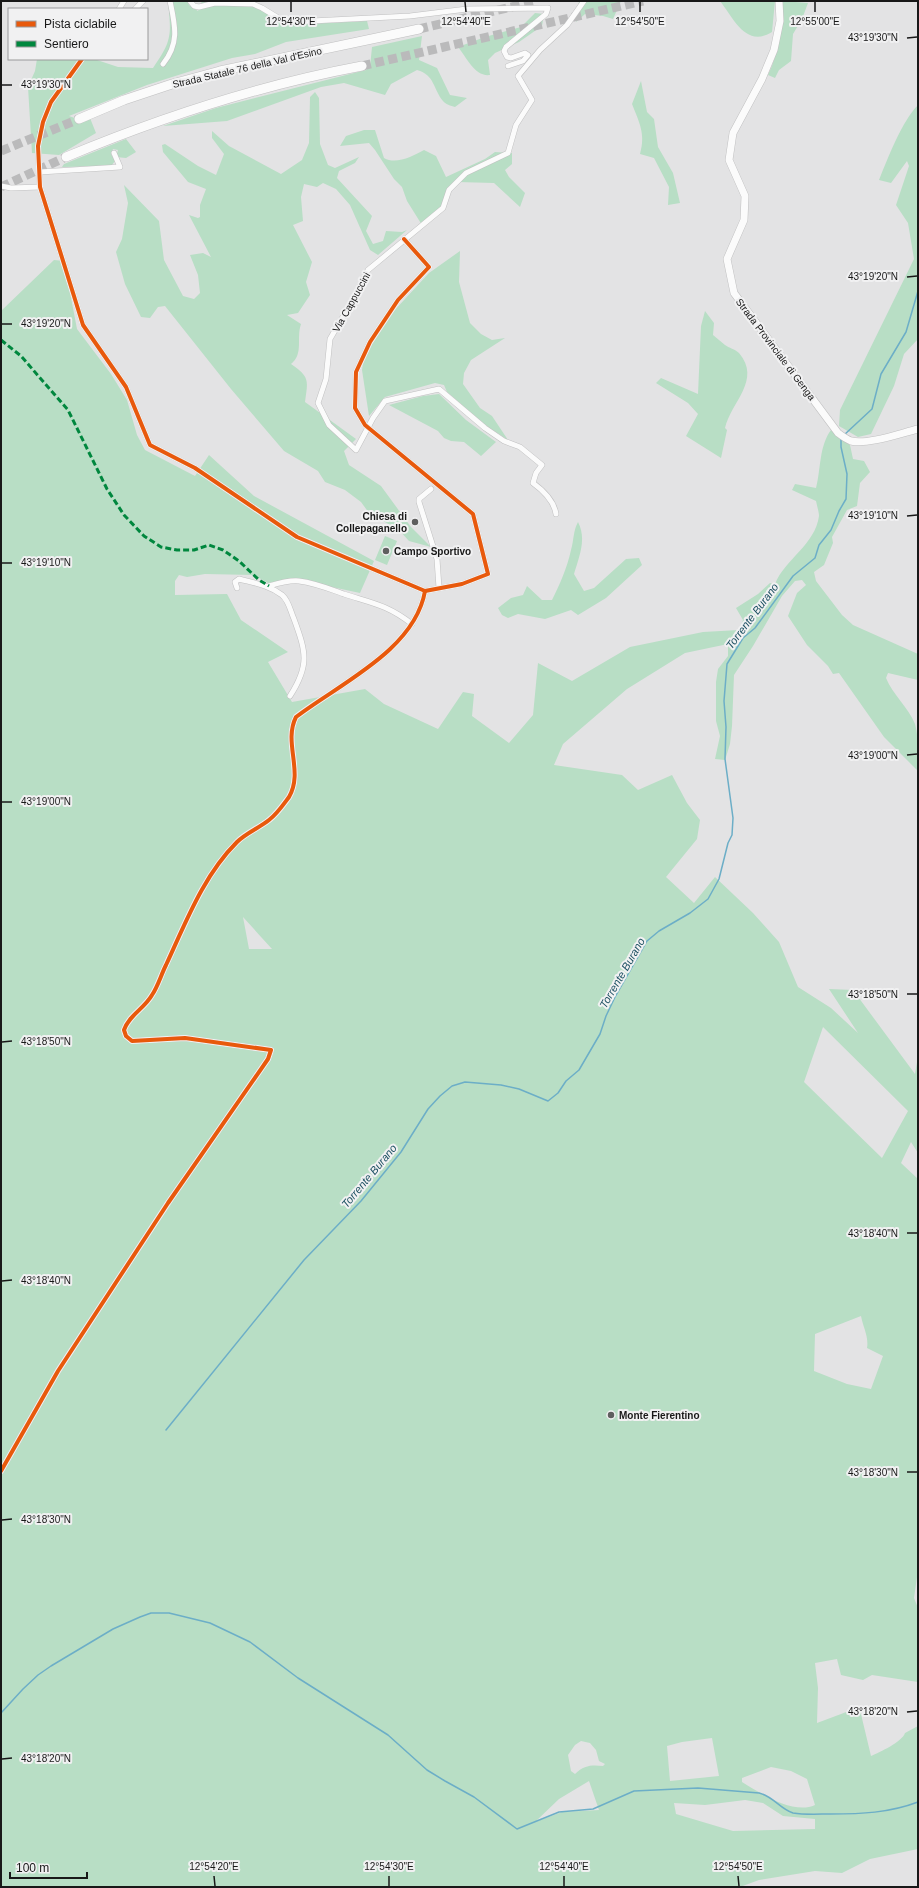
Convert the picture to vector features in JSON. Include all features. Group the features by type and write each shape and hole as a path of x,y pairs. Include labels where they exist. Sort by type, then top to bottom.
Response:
{"highway":[{"name":"Strada Statale 76 della Val d'Esino","path":"79,119 124,100 179,82 220,71 419,28"},
{"path":"66,157 132,130 226,98 289,81 362,66"}],"main road":[{"name":"Strada Provinciale di Genga","path":"779,1 780,21 774,50 762,79 733,133 729,160 745,196 744,220 727,259 734,293 838,432 852,441 869,440 918,429"}],"street":[{"path":"163,64 170,55 175,37 170,1"},
{"path":"190,1 194,6 199,7 215,3 253,4 280,19 292,22 410,16 467,9 548,8 546,14 506,47 504,51 507,57 511,58 525,53 528,55 523,61 508,66"},
{"name":"Via Cappuccini","path":"368,427 356,450 329,425 318,403 326,379 330,339 354,298 368,270 443,208 449,190 466,173 508,153 516,125 532,100 518,76 540,50 567,25 584,1"},
{"path":"81,60 51,102 43,122 38,146 40,187 83,325 126,387 150,445 195,468 297,537 425,591 462,584 488,574 473,514 368,427 355,408 356,372 370,342 398,300 428,267 404,239"},
{"path":"40,172 120,167 114,153"},
{"path":"1,186 11,188 40,187"},
{"path":"368,427 385,401 439,389 485,428 504,441 520,447 542,465 536,472 533,483 545,493 555,506 556,514"},
{"path":"431,489 419,499 419,502 437,559 439,588"},
{"path":"237,588 235,582 239,579 269,586 287,600 304,648 305,659 303,669 290,696"},
{"path":"269,586 299,581 318,585 378,604 399,613 412,624"},
{"path":"1,1471 58,1371 168,1203 268,1059 271,1050 185,1038 132,1041 126,1036 124,1030 126,1022 152,996 207,878 237,841 270,820 282,807 290,794 294,781 295,770 290,732 291,726 296,717 382,656 396,643 412,624 420,610 425,591"}],"green space":[{"path":"168,1 188,1 189,5 198,11 202,1 248,1 287,25 367,21 369,29 286,42 255,54 232,58 147,85 69,116 83,121 90,118 96,133 59,155 32,153 28,87 35,71 37,60 97,60 118,67 153,68 160,58 167,43 170,21"},
{"path":"579,1 621,1 613,19 585,14 576,22"},
{"path":"720,1 775,1 772,32 763,36 748,34 736,23"},
{"path":"783,1 808,3 802,19 793,34 791,61 779,70 775,78 768,75 775,58 779,39"},
{"path":"535,13 544,14 542,26 519,42 495,53 488,60 490,75 485,75 476,70 458,47 485,37 521,27"},
{"path":"422,36 419,60 437,68 450,95 467,98 455,107 444,102 427,75 417,70 391,84 385,95 344,83 321,87 227,121 163,126 216,108 366,70 370,67 372,47"},
{"path":"641,81 647,112 654,119 658,147 673,173 680,203 668,205 669,187 654,158 640,154 642,147 642,134 632,104"},
{"path":"315,92 319,98 320,144 328,165 335,168 359,157 355,163 339,171 337,178 372,216 366,231 373,244 383,241 386,231 402,232 407,230 378,255 370,250 350,205 336,189 323,183 317,187 304,184 301,197 303,221 293,225 312,262 306,282 310,295 298,313 287,315 301,324 299,351 295,360 291,364 305,376 307,389 305,402 356,439 344,451 349,465 381,486 411,527 431,547 409,541 399,530 369,513 361,502 345,490 325,482 318,471 284,451 231,389 165,306 158,307 150,318 141,317 125,284 116,252 122,239 128,203 124,185 159,221 164,260 183,296 194,299 200,293 198,275 190,255 203,253 211,257 189,215 198,218 200,217 200,205 206,189 188,182 163,152 162,145 165,144 198,166 216,175 224,154 212,138 212,131 229,146 281,174 302,160 309,143 310,97"},
{"path":"918,105 918,339 904,354 894,386 871,434 858,437 839,426 840,410 914,259 908,223 896,205 909,166 907,161 891,183 879,180 906,120"},
{"path":"364,130 375,130 384,158 394,161 399,160 410,157 424,150 436,156 446,177 485,159 495,152 512,153 512,164 505,170 509,177 525,193 520,207 494,183 457,182 437,213 422,225 407,201 402,187 394,179 369,143 340,146 346,136"},
{"path":"126,139 136,152 126,158 116,157 118,150 113,149 111,154 115,161 111,166 62,167 64,164"},
{"path":"460,251 459,282 470,323 481,334 492,340 505,338 471,360 464,373 463,384 480,408 492,416 508,440 485,425 447,392 444,385 435,383 385,397 369,416 362,370 363,363 380,326 429,273"},
{"path":"54,260 64,261 77,329 111,374 127,400 137,435 145,450 195,476 209,455 254,496 374,561 360,593 299,580 268,583 254,575 205,574 187,577 179,575 175,581 175,595 227,594 241,620 288,652 268,662 292,702 365,689 384,704 438,729 463,692 474,694 472,716 509,743 533,715 538,663 572,681 630,647 703,632 739,630 743,620 736,608 758,594 770,583 775,584 786,567 812,535 819,516 816,501 792,490 795,484 816,488 822,450 831,430 850,445 853,459 864,461 870,472 860,483 857,506 847,510 832,537 833,543 824,565 814,572 816,581 842,615 853,625 918,654 918,680 888,673 886,678 892,690 915,724 918,741 918,771 884,737 839,673 833,674 828,666 807,645 788,616 797,593 806,585 802,580 795,581 782,596 734,675 732,726 730,744 725,760 715,759 720,736 716,721 716,682 718,669 728,656 728,644 685,653 627,689 563,744 554,765 622,775 638,790 672,775 687,803 700,820 697,839 666,877 694,903 715,877 753,913 779,942 798,987 831,1008 858,1033 829,989 853,990 915,1074 918,1056 918,1153 911,1142 901,1163 918,1179 918,1570 914,1598 918,1608 918,1682 872,1675 863,1680 841,1675 837,1659 815,1663 818,1688 817,1723 849,1711 860,1710 871,1756 900,1740 905,1733 918,1726 918,1849 870,1859 842,1873 815,1871 759,1880 740,1887 1,1887 1,311","holes":["243,917 272,949 249,949","823,1027 908,1111 882,1158 804,1082","861,1316 867,1336 867,1348 883,1356 871,1389 847,1384 814,1371 815,1334","712,1738 719,1776 670,1781 667,1746 682,1742","581,1741 590,1743 596,1750 599,1761 605,1764 603,1766 585,1767 575,1774 571,1771 568,1755 575,1745","771,1767 791,1771 807,1779 815,1805 806,1807 787,1805 767,1797 742,1782 742,1778","589,1781 599,1810 562,1812 535,1822 559,1799","745,1800 763,1803 783,1816 815,1819 815,1829 733,1831 676,1814 674,1803 705,1805"]},
{"path":"705,311 714,323 713,335 725,345 739,353 745,363 747,372 743,391 728,418 725,428 727,430 721,458 686,436 698,414 688,403 656,383 661,378 698,394 701,326"},
{"path":"439,394 466,420 496,442 481,456 464,442 451,441 444,438 438,431 389,405 423,396"},
{"path":"578,522 581,528 582,541 580,555 574,574 584,591 594,588 626,559 639,558 642,565 606,598 578,615 571,610 545,619 518,614 508,618 502,615 498,608 511,598 523,595 527,586 542,600 552,600 567,563"},
{"name":"Campo Sportivo","path":"385,536 397,541 387,565 375,560"}],"waterway":[{"name":"Torrente Burano","path":"844,435 872,409 881,374 906,332 918,291"},
{"name":"Torrente Burano","path":"166,1430 304,1260 361,1201 401,1152 428,1109 440,1096 452,1086 465,1082 501,1085 519,1089 548,1101 558,1093 566,1081 579,1070 600,1034 606,1016 615,997 647,941 659,931 690,913 708,899 719,879 728,843 732,835 733,818 725,759 726,727 724,701 727,664 743,638 755,628 793,576 815,558 819,545 831,530 846,499 847,474 841,447 841,438"},
{"path":"1,1713 38,1675 113,1629 151,1613 169,1613 210,1623 250,1642 298,1678 388,1735 427,1770 474,1797 517,1829 559,1812 593,1809 634,1791 698,1788 759,1793 768,1797 788,1811 807,1814 853,1814 886,1811 918,1802"}],"tunnel":[{"path":"419,29 536,1"},
{"path":"362,66 643,1"},
{"path":"1,151 79,119"},
{"path":"1,187 66,157"}],"marked path":[{"path":"1,340 21,356 68,410 107,489 124,515 144,536 161,547 177,550 194,550 209,545 223,550 239,561 259,580 269,586"}],"cycle path":[{"path":"81,60 51,102 43,122 38,146 40,187 83,325 126,387 150,445 195,468 297,537 425,591 462,584 488,574 473,514 365,425 355,408 356,372 370,342 398,300 429,267 404,239"},
{"path":"1,1471 58,1371 168,1203 268,1059 271,1050 185,1038 132,1041 126,1036 124,1030 126,1025 149,1000 154,992 188,916 214,870 237,842 272,818 289,797 295,777 292,737 296,717 373,664 391,648 407,631 418,612 425,591"}],"place":[{"name":"Chiesa di Collepaganello","path":"415,522"},
{"name":"Campo Sportivo","path":"386,551"},
{"name":"Monte Fierentino","path":"611,1415"}]}
